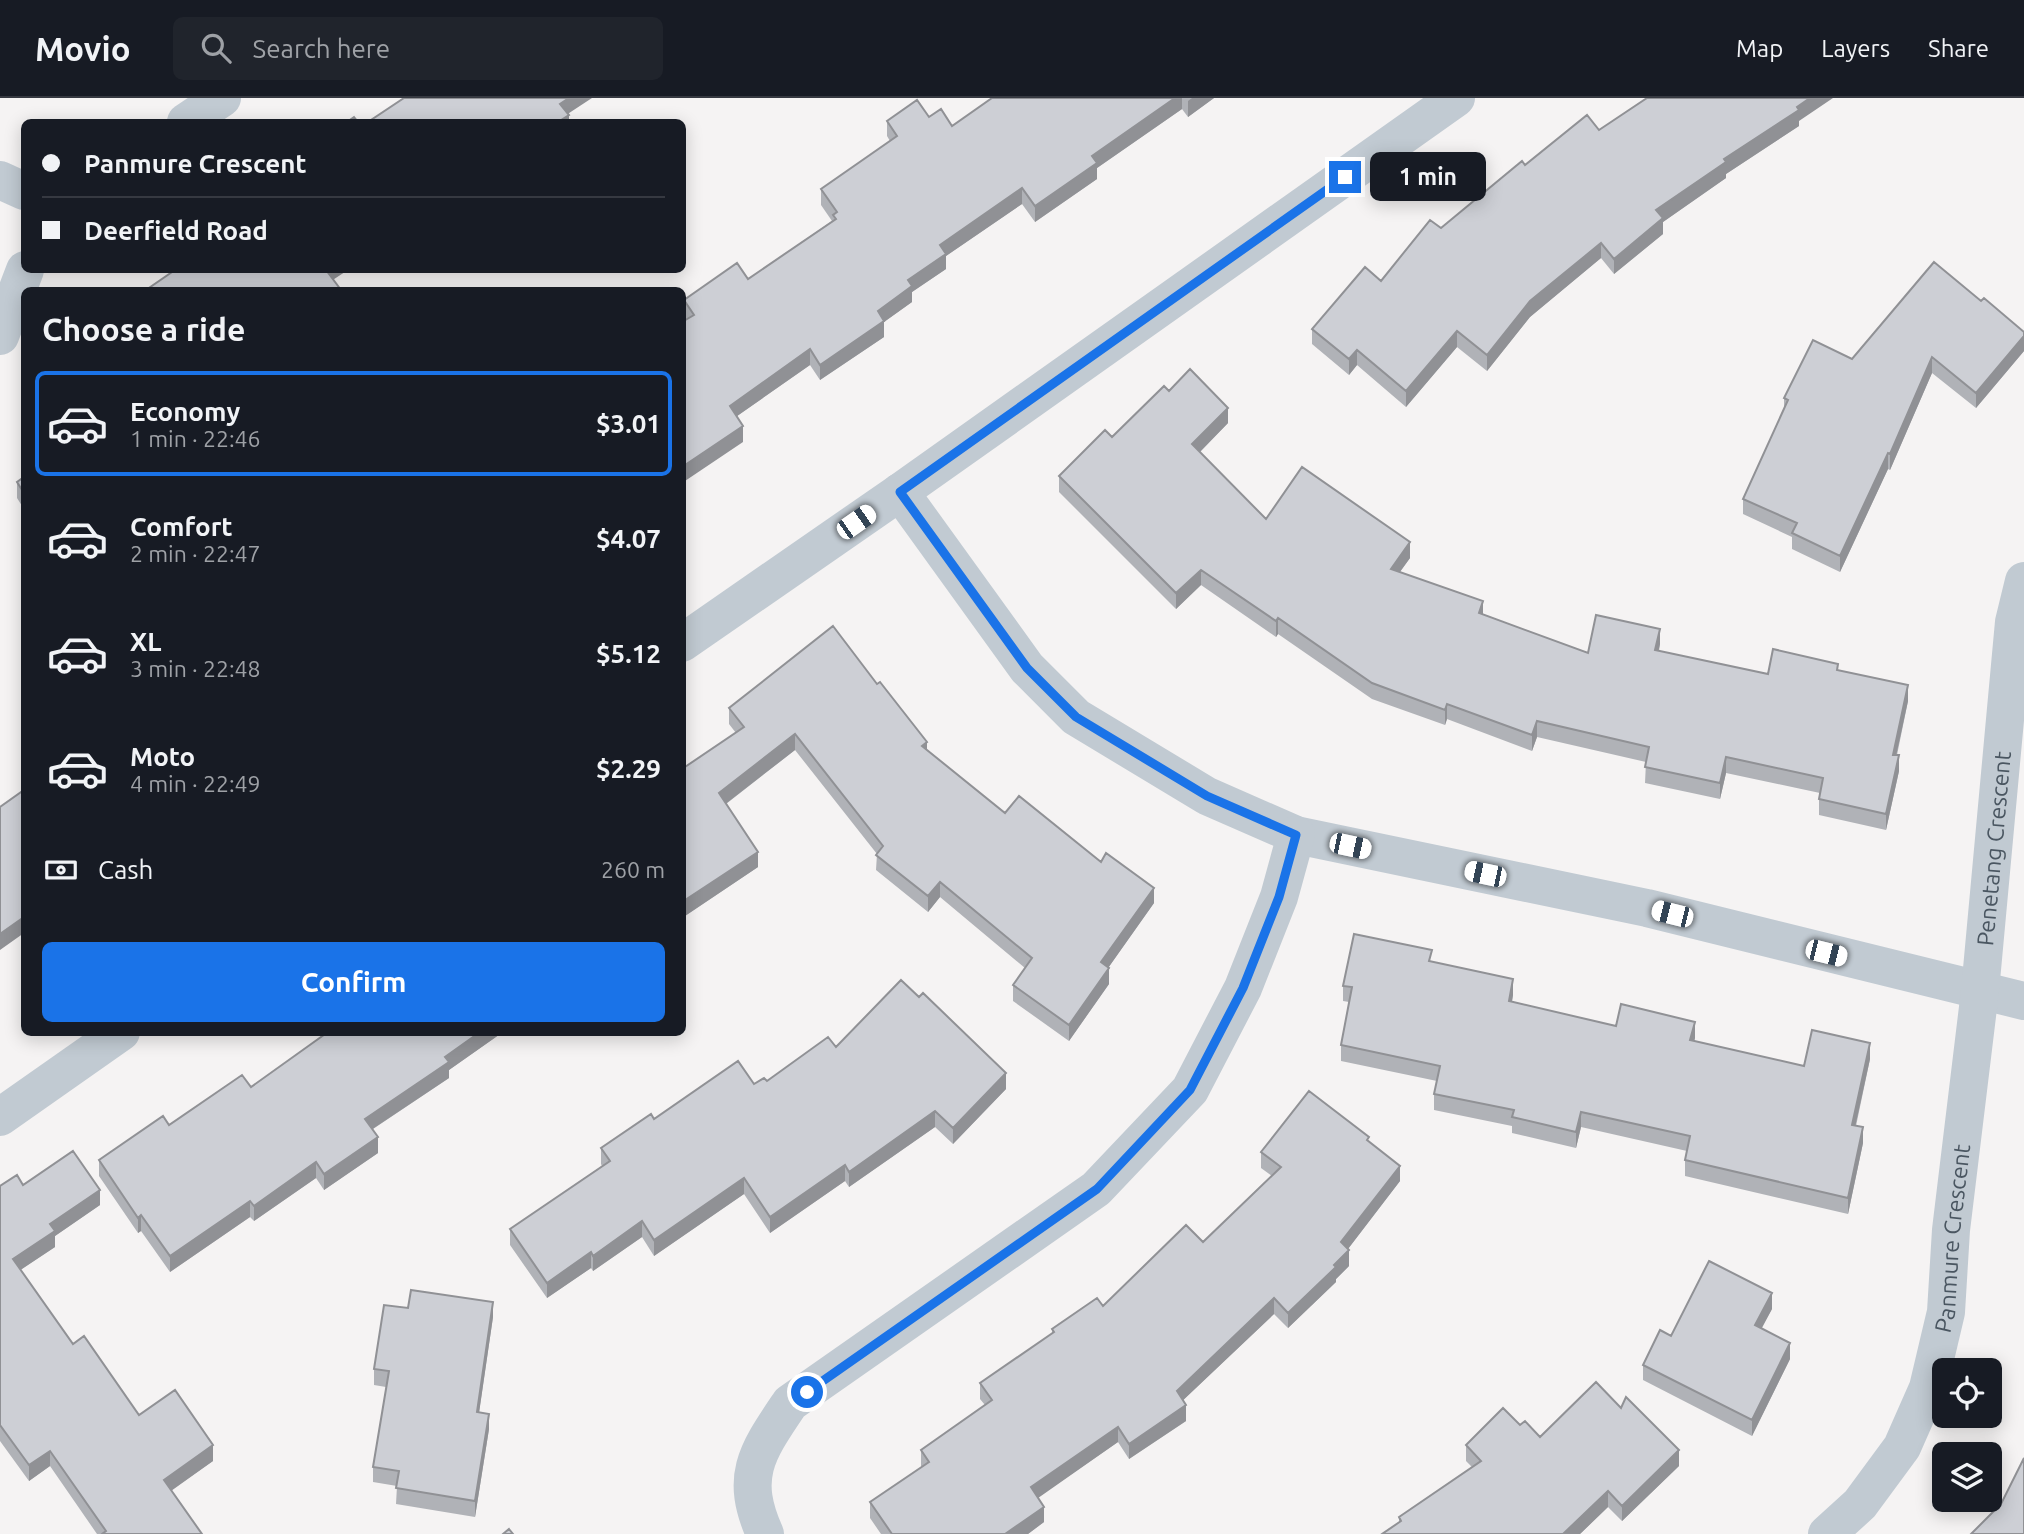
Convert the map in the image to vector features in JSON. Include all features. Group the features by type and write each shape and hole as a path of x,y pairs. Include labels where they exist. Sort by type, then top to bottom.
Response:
{"street":[{"path":"190,119 222,98"},
{"path":"686,640 1456,98"},
{"path":"0,180 21,190"},
{"path":"0,335 23,273"},
{"path":"900,492 1027,668 1076,717 1207,796 1296,835 1647,908 2024,1001"},
{"name":"Penetang Crescent","path":"1980,991 2014,622 2024,581"},
{"path":"765,1534 755,1510 753,1472 760,1447 790,1404 1097,1189 1190,1090 1243,988 1279,897 1296,835"},
{"name":"Panmure Crescent","path":"1827,1534 1860,1504 1902,1447 1928,1388 1946,1312 1951,1230 1980,991"},
{"path":"0,1117 115,1036"}],"building":[{"path":"404,98 569,98 560,104 569,115 563,119 372,119"},
{"path":"992,98 1175,98 1092,156 1097,163 1035,206 1022,188 940,245 946,254 908,280 912,286 878,311 884,321 820,365 810,349 730,406 743,426 686,464 686,320 694,315 686,299 737,263 748,279 836,219 833,215 837,212 821,189 897,136 887,121 917,100 929,117 941,109 952,126"},
{"path":"1647,98 1810,98 1797,107 1799,110 1724,159 1726,162 1656,210 1663,218 1614,259 1601,243 1530,301 1487,355 1457,331 1406,391 1357,350 1349,359 1312,329 1365,267 1381,281 1430,220 1441,228 1522,161 1525,165 1587,115 1599,130"},
{"path":"1934,262 1981,301 1984,298 2024,332 2024,336 1976,393 1932,357 1890,454 1888,453 1840,556 1792,533 1797,523 1743,499 1788,400 1784,398 1813,340 1852,359"},
{"path":"171,273 328,273 339,287 150,287"},
{"path":"1190,369 1228,408 1192,444 1266,519 1302,467 1410,542 1391,569 1483,601 1479,613 1588,653 1596,615 1660,629 1655,650 1768,674 1773,649 1838,664 1837,670 1908,685 1893,755 1899,755 1886,814 1819,799 1823,778 1726,757 1720,783 1645,767 1649,747 1537,721 1532,735 1447,704 1445,710 1372,683 1278,618 1276,621 1201,570 1176,593 1059,476 1105,430 1112,437 1164,386 1169,391"},
{"path":"833,626 877,684 880,682 927,742 922,746 1005,813 1019,796 1101,862 1106,853 1154,888 1101,962 1109,968 1069,1025 1013,985 1032,958 940,882 928,896 876,855 883,846 795,734 719,793 758,852 686,899 686,766 744,727 729,708"},
{"path":"21,792 21,919 0,934 0,807"},
{"path":"1354,934 1432,950 1429,961 1513,979 1509,1001 1616,1026 1621,1004 1695,1022 1690,1040 1804,1066 1812,1030 1870,1043 1852,1125 1863,1127 1848,1198 1685,1160 1690,1136 1581,1112 1576,1132 1512,1117 1514,1110 1434,1094 1440,1066 1341,1045 1352,987 1343,986"},
{"path":"901,980 919,997 923,993 1006,1073 953,1128 935,1111 849,1172 845,1165 770,1217 744,1178 654,1240 642,1221 593,1256 591,1252 547,1283 510,1229 610,1161 601,1148 651,1114 654,1119 738,1061 754,1084 764,1078 767,1081 828,1037 836,1047"},
{"path":"322,1036 474,1036 445,1057 449,1062 365,1119 378,1137 324,1174 316,1162 254,1206 250,1201 170,1256 141,1215 138,1218 99,1160 163,1116 169,1125 242,1075 251,1087"},
{"path":"1309,1091 1369,1137 1367,1140 1400,1166 1341,1242 1349,1250 1334,1265 1336,1267 1288,1313 1274,1298 1177,1391 1186,1405 1129,1444 1118,1427 1031,1487 1044,1507 1005,1534 892,1534 870,1502 929,1462 921,1450 992,1400 980,1383 1054,1332 1052,1329 1097,1298 1103,1306 1186,1225 1203,1242 1281,1167 1261,1152"},
{"path":"73,1151 100,1190 50,1224 55,1231 13,1259 73,1344 84,1336 139,1415 175,1390 213,1445 164,1480 202,1534 102,1534 106,1531 50,1451 29,1465 0,1425 0,1186 17,1175 23,1185"},
{"path":"1709,1261 1772,1293 1755,1325 1790,1343 1752,1420 1643,1365 1660,1330 1671,1336"},
{"path":"411,1290 493,1302 477,1412 489,1414 475,1501 396,1488 399,1471 373,1467 389,1371 374,1369 384,1305 408,1308"},
{"path":"1596,1382 1621,1408 1626,1397 1679,1450 1622,1506 1608,1491 1563,1534 1382,1534 1401,1521 1399,1517 1481,1461 1466,1445 1503,1408 1520,1425 1525,1421 1540,1437"},
{"path":"2024,1458 2024,1534 1971,1534 1993,1512 2002,1512 2002,1502"}],"route":[{"path":"807,1392 1097,1189 1190,1090 1243,988 1279,897 1296,835 1207,796 1076,717 1027,668 900,492 1345,177"}]}
